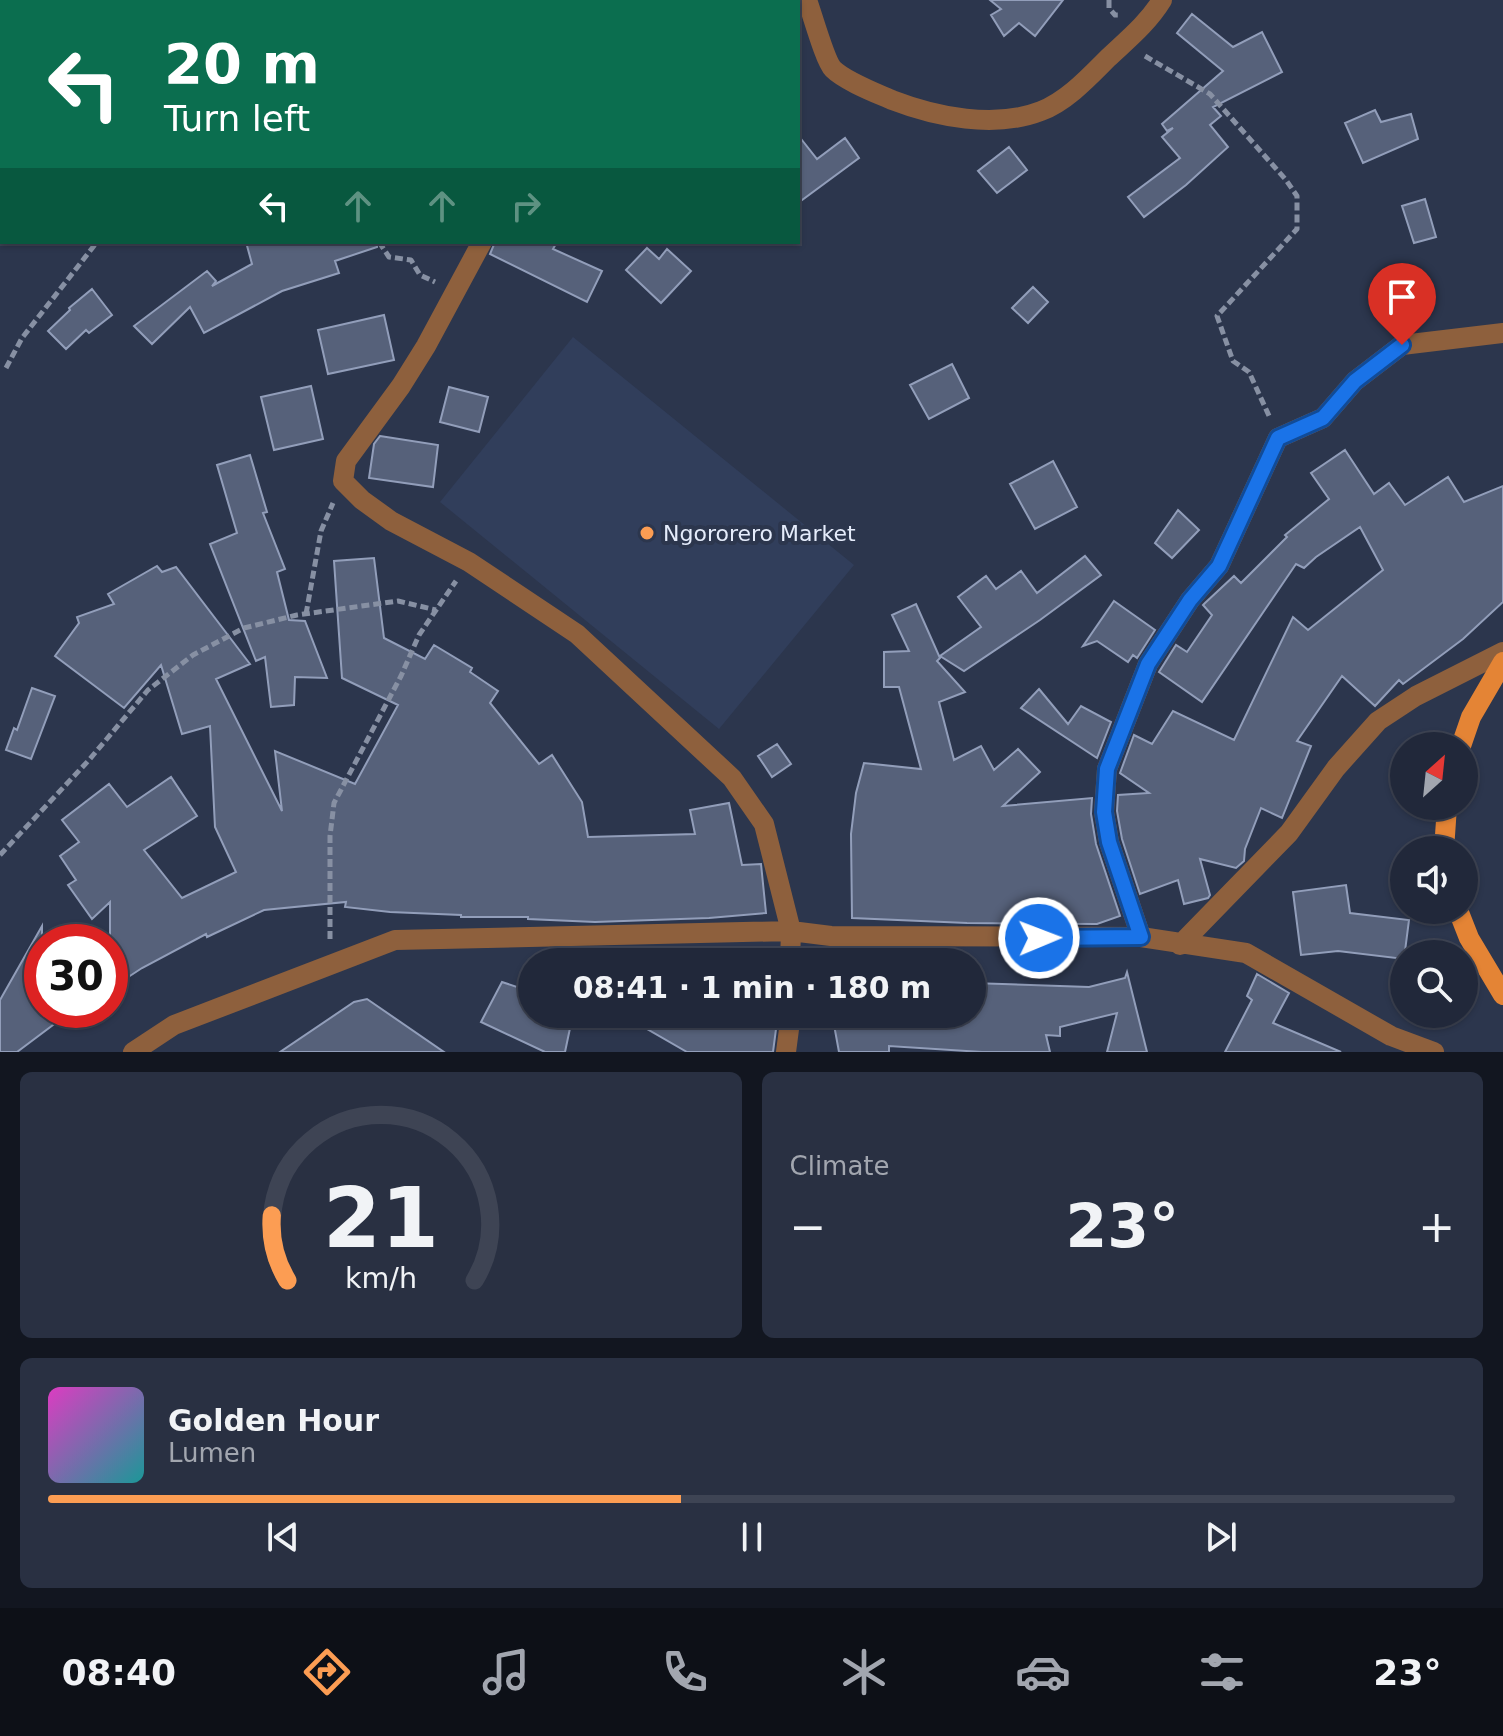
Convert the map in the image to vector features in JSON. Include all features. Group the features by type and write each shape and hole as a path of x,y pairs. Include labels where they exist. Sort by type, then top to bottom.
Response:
{"main road":[{"path":"1466,732 1471,717 1503,662"},
{"path":"1464,924 1503,995"}],"street":[{"path":"807,0 832,68 869,90 953,119 1015,117 1043,110 1065,97 1123,44 1162,0"},
{"path":"481,244 426,346 346,461 343,481 362,500 391,521 469,562 577,634 732,778 764,824 791,931 790,948"},
{"path":"1141,937 1109,842 1104,812 1107,769 1148,664 1190,600 1219,566 1278,438 1323,418 1355,381 1402,345 1503,333"},
{"path":"1180,945 1289,833 1336,768 1378,721 1416,696 1503,652"},
{"path":"133,1052 174,1025 395,940 791,931 831,936 1141,937 1246,953 1391,1036 1434,1052"},
{"path":"786,1052 789,1028"}],"path":[{"path":"1123,44 1210,94 1297,196 1297,229 1217,316 1233,361 1249,372 1278,438"},
{"path":"6,368 22,338 95,244"},
{"path":"380,244 389,257 411,260 420,275 454,291"},
{"path":"306,614 321,531 343,481"},
{"path":"329,964 332,900 330,836 334,803 401,676 419,635 469,562"},
{"path":"0,855 89,760 148,690 193,655 244,628 306,614 398,601 436,610"}],"shaded area":[{"name":"Ngororero Market","path":"573,337 854,565 719,729 440,502"}],"building":[{"path":"990,0 1063,0 1035,36 1019,23 1004,36 991,15 1001,9"},
{"path":"1192,14 1233,47 1262,32 1282,72 1213,107 1221,116 1210,125 1228,147 1144,217 1128,197 1180,158 1162,137 1173,128 1167,131 1162,124 1223,71 1177,33"},
{"path":"1375,110 1381,122 1411,114 1418,139 1363,163 1345,123"},
{"path":"800,138 817,159 845,138 859,158 800,202"},
{"path":"1009,147 1027,170 997,193 978,171"},
{"path":"1425,199 1436,237 1414,243 1402,206"},
{"path":"247,244 377,244 377,247 335,261 339,273 282,291 204,333 190,307 152,344 134,326 207,271 216,281 212,286 252,264"},
{"path":"494,244 556,244 553,249 602,271 587,302 490,254"},
{"path":"647,248 659,259 667,249 691,271 661,303 626,270"},
{"path":"1033,287 1048,302 1028,323 1012,308"},
{"path":"92,289 112,315 89,333 86,330 66,349 48,331"},
{"path":"384,315 394,360 328,374 318,330"},
{"path":"952,364 969,398 929,419 910,385"},
{"path":"311,386 323,439 274,450 261,397"},
{"path":"449,387 488,397 479,432 440,422"},
{"path":"380,436 438,445 433,487 369,478 374,444"},
{"path":"1345,450 1374,494 1389,483 1405,505 1448,477 1464,502 1503,486 1503,602 1463,639 1403,684 1399,680 1375,706 1342,676 1297,741 1311,746 1282,818 1261,808 1245,849 1244,861 1236,868 1200,859 1210,895 1208,898 1184,904 1178,880 1140,894 1122,839 1117,811 1118,795 1149,793 1120,773 1134,735 1152,744 1173,711 1234,740 1293,617 1308,630 1383,570 1360,527 1304,568 1296,564 1202,702 1159,672 1176,645 1187,652 1212,615 1203,605 1234,576 1241,583 1287,537 1285,535 1329,499 1311,473"},
{"path":"250,455 267,512 263,513 285,569 277,572 289,620 305,621 327,678 295,677 294,705 271,707 265,657 256,661 210,544 237,533 217,465"},
{"path":"1053,461 1077,507 1035,529 1010,484"},
{"path":"1178,510 1199,530 1172,558 1155,543"},
{"path":"1085,556 1101,575 1040,620 964,671 940,656 981,627 958,597 986,576 996,589 1021,571 1037,593"},
{"path":"374,558 384,638 425,659 434,645 472,668 470,672 498,691 490,703 539,764 552,755 582,802 588,837 695,834 690,810 729,803 742,865 761,864 766,913 595,922 390,912 345,907 346,902 264,910 207,937 206,934 128,977 128,924 110,924 110,902 92,919 68,885 76,880 60,856 79,842 62,820 109,784 127,807 171,777 197,816 144,850 182,898 236,872 215,827 210,726 182,734 161,665 124,708 55,656 79,623 77,617 114,604 108,594 157,566 162,572 176,567 250,664 216,679 282,811 275,751 355,784 398,705 342,678 334,561"},
{"path":"1114,601 1155,630 1137,658 1133,655 1128,662 1097,641 1083,646"},
{"path":"916,604 940,658 937,661 965,692 939,702 954,760 981,746 994,770 1018,749 1040,772 1003,806 1092,798 1096,844 1120,916 1097,924 852,918 851,834 856,793 864,763 921,769 899,687 884,687 884,652 909,651 892,615"},
{"path":"32,688 55,696 31,759 6,750 14,728 17,730"},
{"path":"1039,689 1068,724 1081,706 1111,722 1097,758 1021,708"},
{"path":"777,744 791,764 772,777 758,756"},
{"path":"1346,885 1350,913 1390,918 1390,924 1408,924 1406,940 1390,940 1390,957 1338,951 1301,955 1293,892"},
{"path":"24,958 24,1028 49,1028 17,1052 0,1052 0,1000"},
{"path":"1127,972 1147,1052 1107,1052 1117,1013 1060,1027 1060,1036 1046,1035 1050,1052 982,1052 889,1046 889,1052 839,1052 835,1028 986,1028 986,983 1089,987 1125,978"},
{"path":"1257,974 1289,993 1273,1023 1341,1052 1225,1052 1252,1000 1247,996"},
{"path":"502,982 518,987 518,1028 570,1028 565,1052 545,1052 481,1022"},
{"path":"367,999 444,1052 280,1052 354,1002"},
{"path":"645,1028 776,1028 773,1052 687,1052"}],"place":[{"name":"Ngororero Market","path":"647,533"}],"route":[{"path":"1039,938 1141,937 1109,842 1104,812 1107,769 1148,664 1190,600 1219,566 1278,438 1323,418 1355,381 1402,345"}]}
